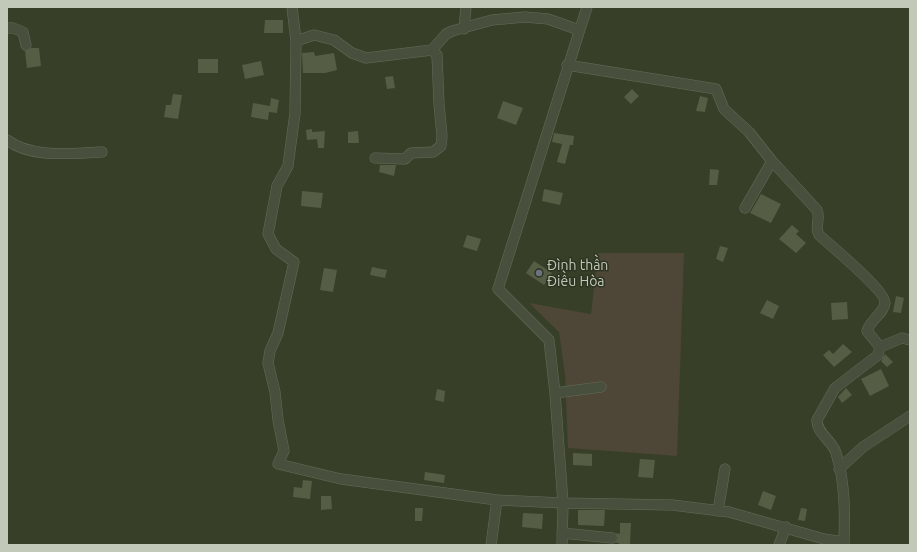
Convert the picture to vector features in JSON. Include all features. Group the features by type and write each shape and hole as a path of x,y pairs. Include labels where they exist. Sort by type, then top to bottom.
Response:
{"street":[{"path":"292,7 296,41 295,113 288,166 277,186 268,234 276,249 294,262 278,333 268,363 275,392 278,420 284,451 278,464 341,479 497,500 666,505 718,511 786,527 844,544 844,520 839,469 835,449 820,430 817,425 817,420 835,388 878,355 880,347"},
{"path":"464,29 466,7"},
{"path":"562,545 563,503 555,392 549,340 498,289 578,30 587,7"},
{"path":"296,41 314,35 334,40 352,53 366,58 432,50 446,34 492,20 525,17 548,19 578,30"},
{"path":"7,28 13,28 23,32 26,45"},
{"path":"375,158 405,159 411,153 433,152 440,146 442,136 437,55 432,50"},
{"path":"567,66 716,89 720,94 722,106 749,132 772,161 817,210 819,214 816,229 819,235 883,295 885,299 884,307 870,324 867,331 880,347"},
{"path":"7,140 30,151 64,153 102,152"},
{"path":"745,208 772,161"},
{"path":"880,347 898,339 910,340"},
{"path":"555,392 601,387"},
{"path":"839,469 863,447 910,416"},
{"path":"718,511 726,469"},
{"path":"491,545 497,500"},
{"path":"779,545 786,527"},
{"path":"562,533 612,538"}],"shaded area":[{"path":"598,253 684,253 677,456 568,448 565,375 559,332 529,303 591,314"}],"building":[{"path":"265,20 283,20 283,33 264,33"},
{"path":"31,48 39,48 41,66 27,68 25,51"},
{"path":"314,52 315,56 334,53 337,70 325,73 303,73 302,53"},
{"path":"198,59 218,59 218,73 198,73"},
{"path":"261,61 264,75 245,79 242,65"},
{"path":"393,76 395,88 387,89 385,77"},
{"path":"632,89 639,96 631,104 624,97"},
{"path":"173,94 182,95 178,119 164,117 166,105 171,105"},
{"path":"700,96 708,98 705,112 696,111"},
{"path":"271,98 279,100 277,113 269,112 268,120 251,117 253,103 270,106"},
{"path":"503,101 523,108 516,125 497,118"},
{"path":"312,129 312,132 325,131 324,148 318,148 317,139 307,140 306,130"},
{"path":"358,131 359,143 348,143 348,132"},
{"path":"554,133 574,136 573,145 570,145 565,164 557,162 562,144 552,142"},
{"path":"380,165 396,165 394,176 379,172"},
{"path":"710,169 719,170 717,185 709,185"},
{"path":"544,189 563,193 560,205 542,201"},
{"path":"302,191 323,193 321,208 301,206"},
{"path":"761,194 781,204 771,223 750,213"},
{"path":"792,225 799,231 796,234 806,243 796,253 779,239"},
{"path":"467,235 481,239 477,251 463,247"},
{"path":"720,246 728,248 723,262 716,259"},
{"name":"Đình thần Điều Hòa","path":"534,261 552,273 544,285 526,273"},
{"path":"372,267 387,270 385,278 370,275"},
{"path":"324,268 337,270 333,292 320,290"},
{"path":"896,296 904,298 901,313 893,312"},
{"path":"767,300 779,306 773,319 760,313"},
{"path":"847,302 848,319 832,320 831,303"},
{"path":"843,344 852,352 834,367 823,355 829,350 833,354"},
{"path":"885,354 893,362 887,367 881,361"},
{"path":"881,369 889,386 870,396 861,379"},
{"path":"846,388 852,395 842,403 838,397"},
{"path":"437,389 445,391 444,402 435,400"},
{"path":"573,453 592,454 592,466 573,465"},
{"path":"640,459 655,460 653,478 638,477"},
{"path":"425,472 445,475 444,483 424,480"},
{"path":"303,480 312,481 310,499 293,497 294,487 302,488"},
{"path":"763,491 776,496 771,510 758,505"},
{"path":"321,496 331,496 332,509 321,510"},
{"path":"415,508 423,508 422,521 415,521"},
{"path":"801,508 807,509 805,521 798,520"},
{"path":"578,510 605,510 604,526 578,525"},
{"path":"523,513 543,514 542,529 522,527"},
{"path":"620,523 631,523 630,545 619,545 619,543 616,543 618,538 616,533 620,534"}],"place":[{"name":"Đình thần Điều Hòa","path":"539,273"}]}
